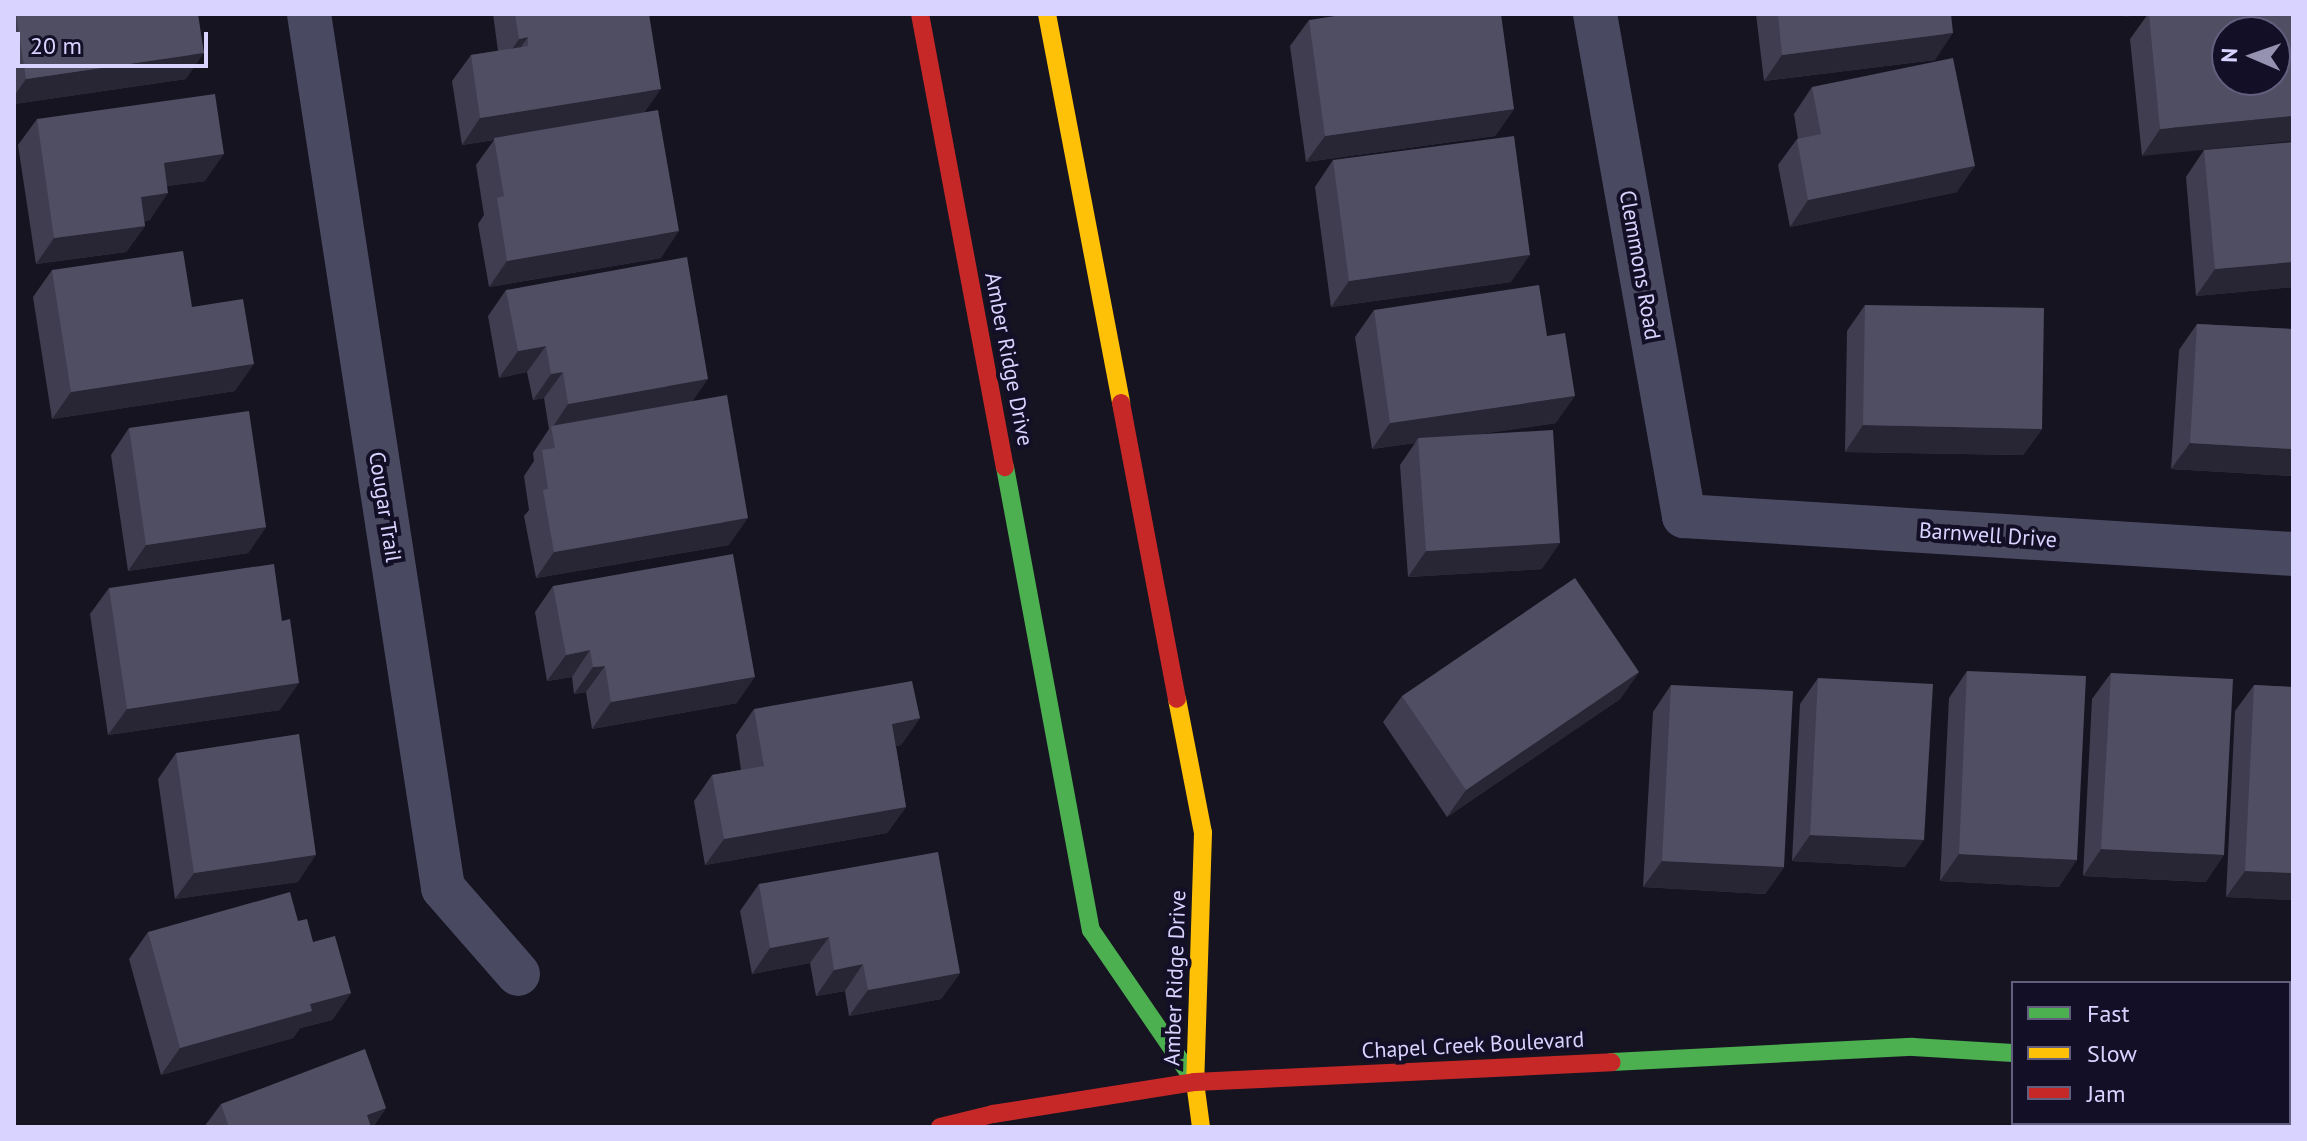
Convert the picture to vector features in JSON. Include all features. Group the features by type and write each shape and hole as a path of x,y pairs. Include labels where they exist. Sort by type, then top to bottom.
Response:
{"street":[{"name":"Cougar Trail","path":"309,14 443,888 518,974"},
{"name":"Amber Ridge Drive","path":"920,14 1091,930 1195,1082"},
{"name":"Amber Ridge Drive","path":"1047,14 1203,833 1195,1082"},
{"name":"Clemmons Road","path":"1595,14 1684,516"},
{"name":"Barnwell Drive","path":"1684,516 2293,554"},
{"name":"Chapel Creek Boulevard","path":"940,1127 993,1114 1195,1082 1913,1047 2011,1053"},
{"path":"1195,1082 1201,1127"}],"building":[{"path":"16,14 198,14 204,53 26,79"},
{"path":"515,14 649,14 661,89 480,118 471,55 528,46 528,37 519,39"},
{"path":"1348,14 1501,14 1514,109 1325,136 1309,20"},
{"path":"1778,14 1951,14 1953,33 1782,55"},
{"path":"2149,14 2293,14 2293,116 2160,129"},
{"path":"1953,58 1975,166 1808,200 1797,139 1821,134 1812,87"},
{"path":"215,94 224,154 164,163 168,193 141,197 145,226 54,238 37,119"},
{"path":"658,110 679,231 507,261 497,198 504,196 494,138"},
{"path":"1514,136 1530,255 1349,281 1333,160"},
{"path":"2293,142 2293,262 2215,269 2204,150"},
{"path":"183,251 192,307 243,299 254,364 71,392 52,270"},
{"path":"687,257 708,379 568,404 563,372 551,374 546,346 518,351 506,290"},
{"path":"1539,285 1547,336 1565,333 1575,396 1390,423 1374,310"},
{"path":"1865,305 2044,308 2042,429 1863,425"},
{"path":"2197,324 2293,329 2293,449 2190,443"},
{"path":"727,395 748,518 554,552 543,490 548,489 542,450 555,448 551,426"},
{"path":"249,411 266,527 146,545 129,428"},
{"path":"1553,430 1560,543 1426,551 1418,438"},
{"path":"733,554 755,677 611,702 605,666 593,667 590,650 566,655 553,586"},
{"path":"274,564 282,621 290,619 299,683 127,709 109,588"},
{"path":"1575,578 1639,672 1466,790 1402,696"},
{"path":"1967,671 2086,676 2077,860 1959,854"},
{"path":"2111,673 2233,679 2224,855 2101,849"},
{"path":"1818,678 1933,684 1924,840 1810,835"},
{"path":"912,681 920,718 892,724 906,807 724,839 712,775 764,766 754,709"},
{"path":"1671,685 1793,691 1784,867 1662,861"},
{"path":"2254,685 2293,687 2293,873 2245,871"},
{"path":"299,734 316,855 194,873 176,753"},
{"path":"938,852 960,973 868,990 863,964 834,970 829,937 770,948 759,884"},
{"path":"290,892 298,921 307,919 313,942 335,936 351,993 310,1004 312,1011 180,1048 148,932"},
{"path":"365,1049 386,1108 367,1115 371,1127 229,1127 221,1104"}],"traffic: fast":[{"path":"1005,467 1091,930 1195,1082"},
{"path":"1612,1062 1913,1047 2011,1053"}],"traffic: slow":[{"path":"1047,14 1121,403"},
{"path":"1177,699 1203,833 1195,1082 1201,1127"}],"traffic: jam":[{"path":"920,14 1005,467"},
{"path":"1121,403 1177,699"},
{"path":"940,1127 993,1114 1195,1082 1612,1062"}]}
